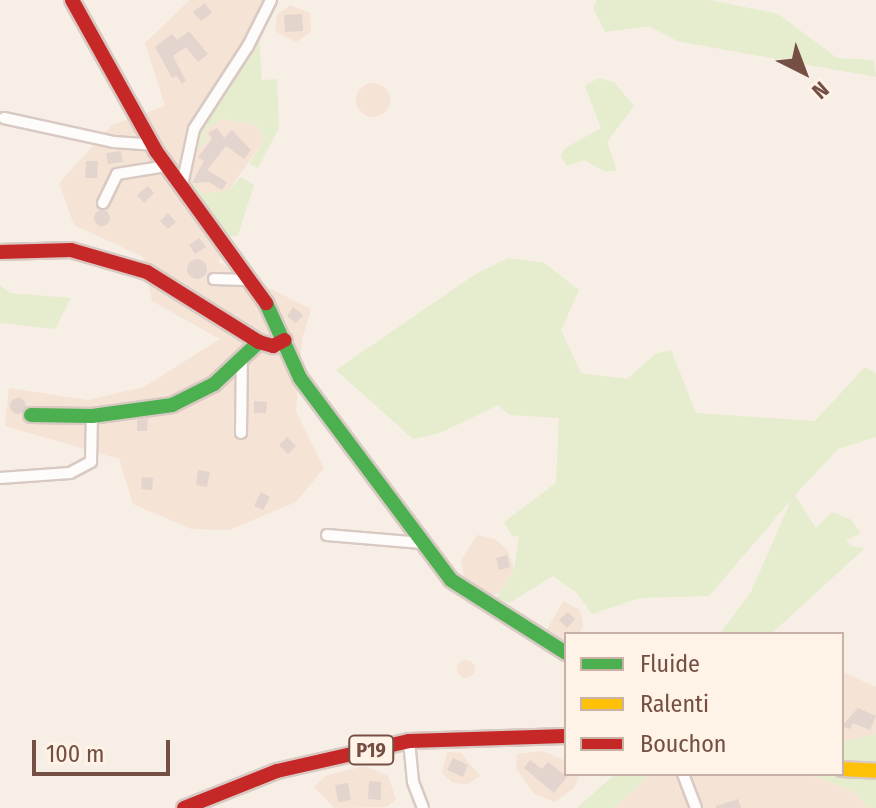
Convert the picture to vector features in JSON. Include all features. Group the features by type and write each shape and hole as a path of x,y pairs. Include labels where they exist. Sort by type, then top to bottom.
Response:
{"street":[{"path":"72,0 153,145 252,280 285,340 300,378 451,580 564,652"},
{"path":"182,185 194,129 255,35 271,0"},
{"path":"4,118 114,142 153,145"},
{"path":"103,203 117,174 167,166"},
{"path":"0,252 71,250 161,277 259,342 273,346 285,340"},
{"path":"214,279 252,280"},
{"path":"31,415 92,416 188,399 214,384 259,342"},
{"path":"241,433 242,356"},
{"path":"0,478 70,473 91,462 92,416"},
{"path":"327,535 424,544"},
{"name":"P19","path":"184,808 277,771 409,741 479,735 564,736"},
{"path":"409,741 413,782 423,808"},
{"path":"844,769 876,771"},
{"path":"684,776 696,808"}],"shaded area":[{"path":"190,0 270,0 182,172 226,238 219,263 311,309 302,339 296,411 324,468 296,502 229,530 191,529 133,504 119,459 5,426 9,388 88,400 144,387 220,339 152,301 143,257 74,225 59,183 112,125 165,106 145,43"},
{"path":"290,5 310,13 311,32 296,42 275,31 277,15"},
{"path":"373,83 385,88 390,100 385,112 373,117 361,112 356,100 361,88"},
{"path":"221,119 257,125 264,140 229,190 204,194 190,181 194,153 207,140 203,132"},
{"path":"477,535 495,539 508,551 514,568 500,593 484,596 465,583 461,560"},
{"path":"563,601 580,610 583,626 580,632 564,632 564,646 547,630"},
{"path":"466,660 475,669 466,678 457,669"},
{"path":"844,673 876,687 876,734 869,739 844,742"},
{"path":"543,751 564,760 564,776 579,776 574,788 555,802 534,794 516,768 517,754"},
{"path":"447,752 461,753 480,776 468,784 453,783 442,773"},
{"path":"365,766 388,776 396,799 387,807 334,808 314,787 327,775"},
{"path":"649,776 814,776 854,791 868,808 614,808"}],"green space":[{"path":"597,0 710,0 778,14 837,58 874,60 876,77 677,41 649,26 605,32 593,8"},
{"path":"268,6 274,8 259,36 262,80 277,79 279,128 258,168 249,164 264,140 257,125 221,119 203,132 208,139 194,153 190,181 204,194 229,190 241,177 254,185 238,235 226,238 184,187 182,172 192,122"},
{"path":"598,78 614,82 634,106 607,142 617,171 604,171 584,160 567,166 561,157 564,149 601,128 585,86"},
{"path":"508,258 544,263 579,290 561,330 581,373 627,379 655,354 671,350 696,413 815,421 865,367 876,374 876,437 838,449 795,495 816,528 832,512 850,519 861,533 846,540 851,546 865,548 773,632 721,632 751,592 791,500 709,596 640,598 592,614 577,593 553,576 509,603 497,598 514,569 519,536 512,536 504,522 556,483 559,418 510,415 498,405 440,433 413,439 336,370 474,275"},
{"path":"0,285 10,293 71,298 55,329 0,323"},
{"path":"876,734 876,808 868,808 854,791 814,776 844,776 844,742"},
{"path":"613,776 649,776 614,808 577,808"}],"building":[{"path":"205,3 212,13 201,21 193,12"},
{"path":"302,14 303,31 285,32 284,15"},
{"path":"189,31 208,54 198,62 186,47 173,56 186,81 182,84 177,76 172,78 155,47 172,34 177,40"},
{"path":"217,128 224,138 232,130 251,150 244,159 226,146 207,170 227,182 222,190 209,182 192,183 204,161 198,157 212,139 208,133"},
{"path":"121,151 123,162 108,164 106,153"},
{"path":"86,161 98,161 97,178 85,178"},
{"path":"148,186 154,193 144,203 137,195"},
{"path":"99,210 105,210 110,218 108,224 99,226 94,221 94,215"},
{"path":"168,213 176,222 168,229 160,221"},
{"path":"199,238 206,247 195,254 189,245"},
{"path":"197,259 204,262 207,269 204,276 197,279 190,276 187,269 190,262"},
{"path":"293,307 303,315 296,323 287,316"},
{"path":"18,398 26,406 18,414 10,406"},
{"path":"254,401 267,402 266,413 254,413"},
{"path":"148,418 147,431 137,431 137,420"},
{"path":"287,437 296,446 288,454 279,445"},
{"path":"198,470 210,472 207,487 196,485"},
{"path":"142,477 153,478 152,490 141,489"},
{"path":"261,492 270,497 263,510 254,506"},
{"path":"507,555 510,567 499,570 496,558"},
{"path":"568,612 575,619 567,628 559,620"},
{"path":"858,708 876,716 870,730 853,723 850,729 844,724"},
{"path":"453,758 468,765 463,777 447,770"},
{"path":"530,760 542,769 548,762 567,777 554,793 524,768"},
{"path":"369,781 381,782 381,800 368,799"},
{"path":"348,783 351,800 338,802 335,785"},
{"path":"738,799 741,808 716,808 716,806"}],"traffic: fast":[{"path":"266,303 300,378 451,580 564,652"},
{"path":"31,415 92,416 172,405 214,384 259,342"}],"traffic: slow":[{"path":"844,769 876,771"}],"traffic: jam":[{"path":"72,0 156,151 266,303"},
{"path":"0,252 71,250 147,272 259,342 273,346 285,340"},
{"path":"184,808 277,771 409,741 564,736"}]}
